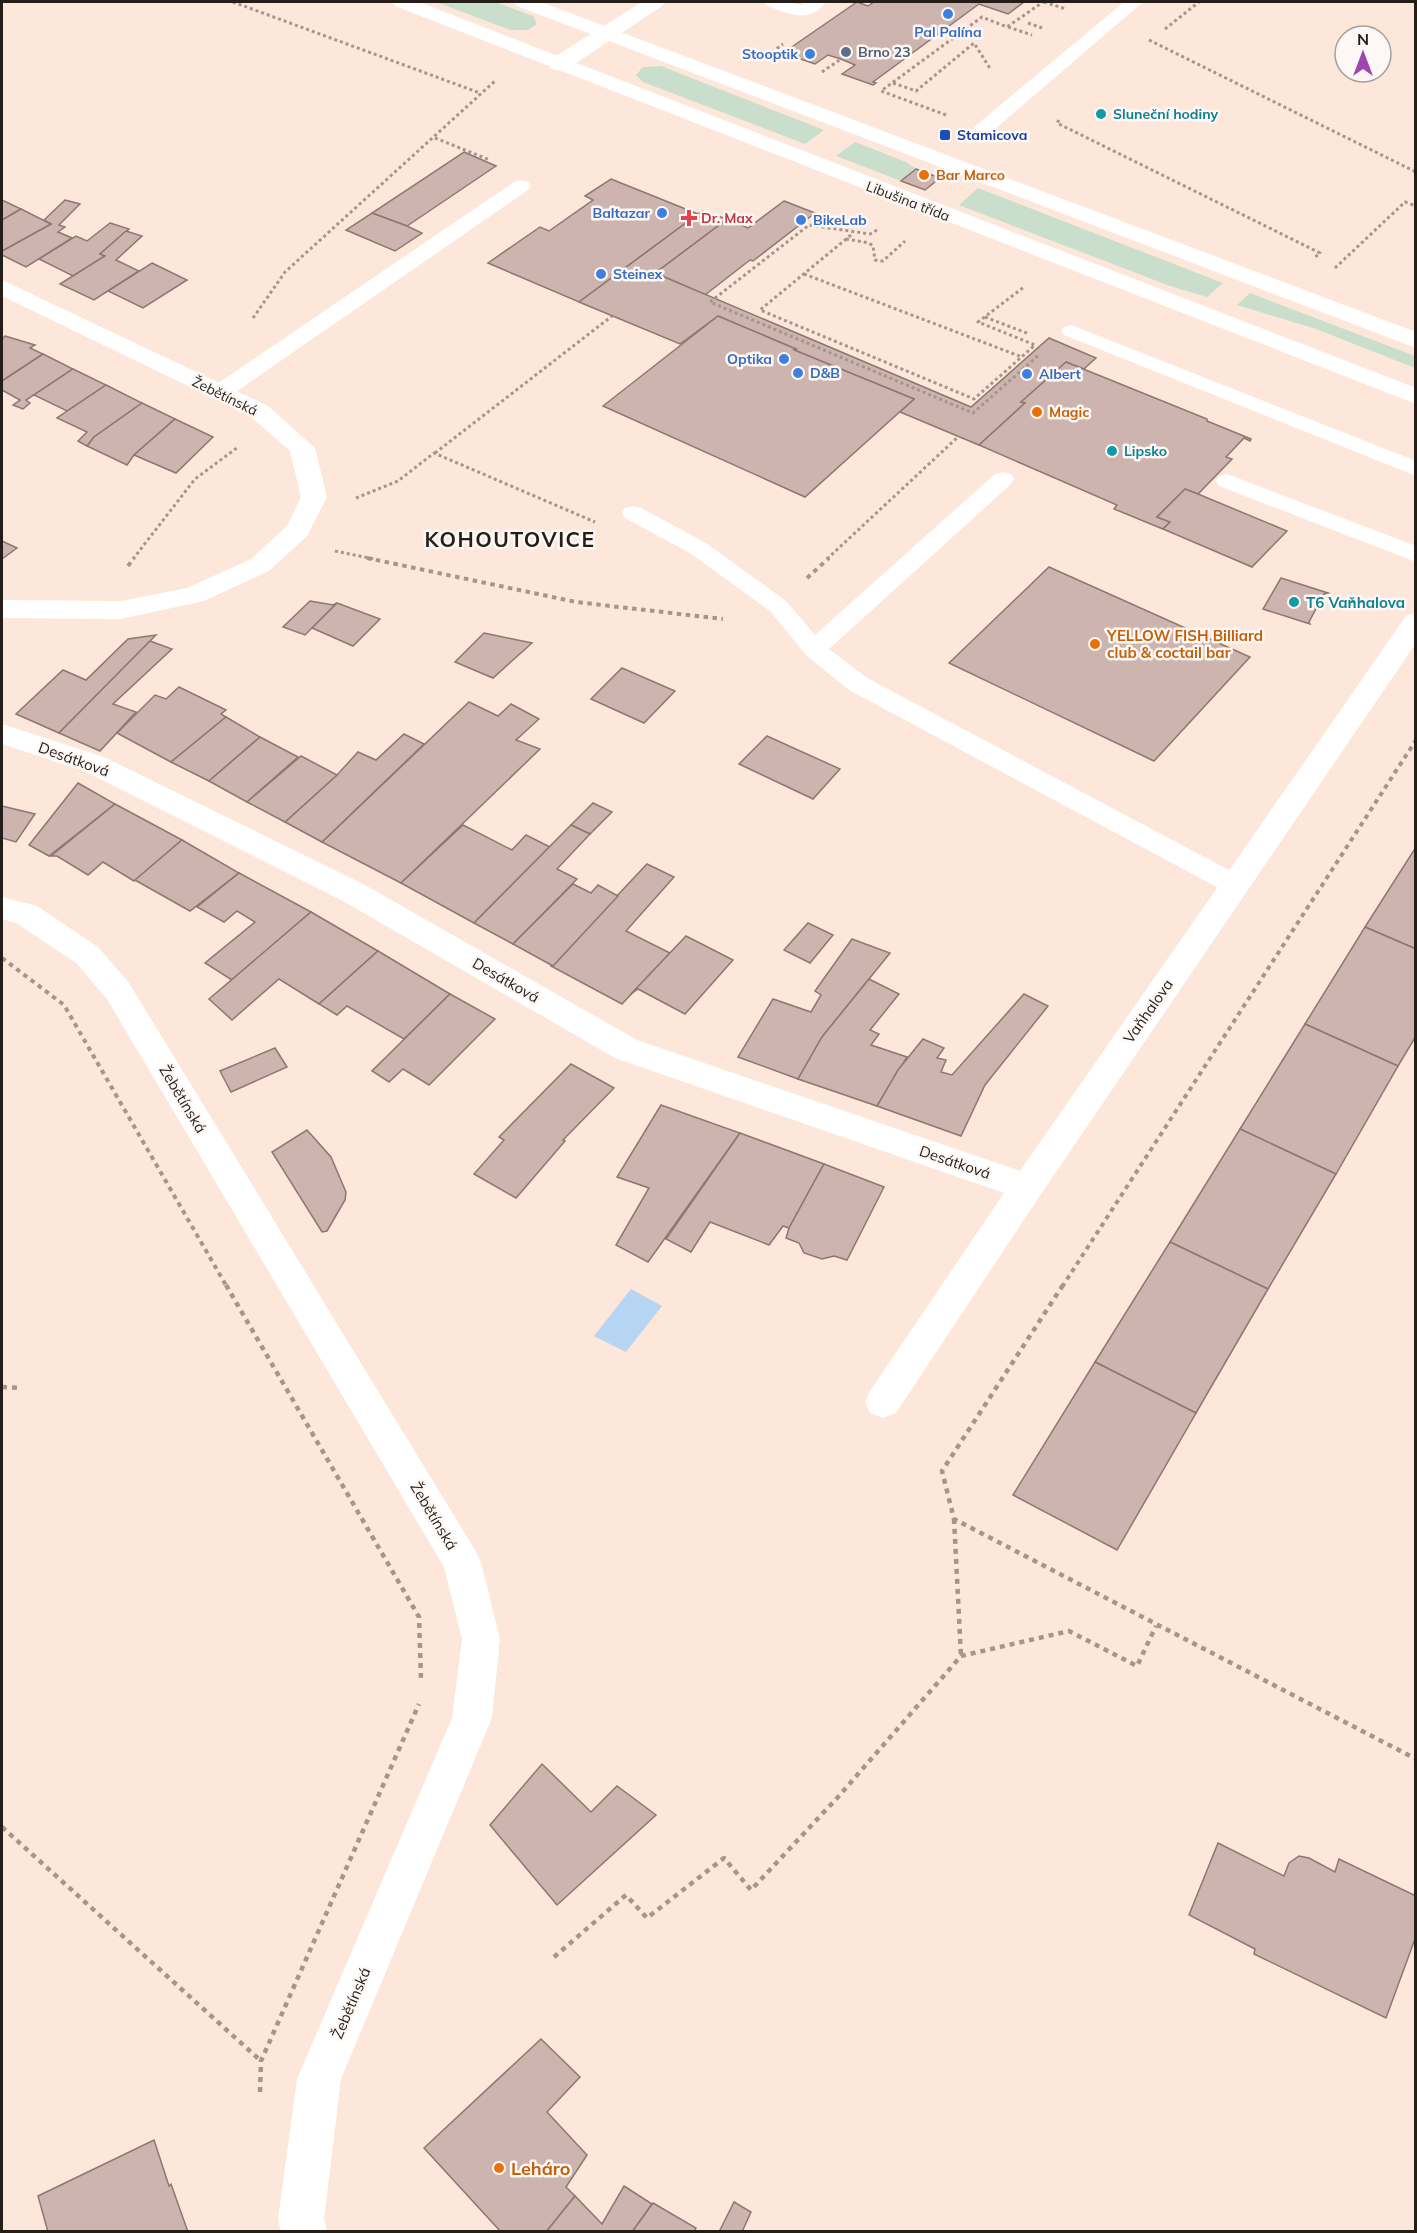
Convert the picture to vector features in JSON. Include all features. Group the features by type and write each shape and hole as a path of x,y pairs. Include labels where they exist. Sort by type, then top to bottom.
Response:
{"street":[{"name":"Libušina třída","path":"402,2 1416,397"},
{"path":"524,2 1416,341"},
{"path":"559,64 655,2"},
{"name":"Žebětínská","path":"2,288 259,411 302,448 314,497"},
{"path":"2,609 121,610 194,595 260,565 298,530 314,497"},
{"name":"Vaňhalova","path":"883,1402 1027,1187 1416,622"},
{"name":"Desátková","path":"2,734 94,764 344,888 626,1049 1027,1187"},
{"name":"Žebětínská","path":"2,908 26,914 87,955 118,991 462,1563 481,1638 472,1718 319,2079 301,2219 304,2232"}],"lane":[{"path":"773,2 802,12 817,2"},
{"path":"981,131 1106,23 1134,2"},
{"path":"219,393 521,186"},
{"path":"1071,331 1416,469"},
{"path":"814,649 1003,479"},
{"path":"1227,481 1416,555"},
{"path":"633,513 698,548 778,606 814,649 858,684 1235,885"}],"path":[{"path":"233,2 480,93"},
{"path":"945,122 951,117 881,92 982,17 1007,27 1043,2 1150,40 1416,172"},
{"path":"1142,48 1199,2"},
{"path":"892,83 915,91 974,43 1013,105"},
{"path":"823,71 841,59"},
{"path":"245,323 254,317 285,272 435,138 480,93 503,75"},
{"path":"1065,115 1056,123 1320,253 1312,261"},
{"path":"435,138 494,161"},
{"path":"1338,265 1405,202 1416,206"},
{"path":"885,224 870,234 809,225 710,302 973,412 1044,351"},
{"path":"846,239 869,243 873,246 874,260 883,261 912,234"},
{"path":"851,235 760,310 974,399 1035,345 978,321 1025,286"},
{"path":"804,274 1022,357"},
{"path":"314,497 350,501 398,481 612,316"},
{"path":"985,316 1034,336"},
{"path":"127,567 195,479 240,446"},
{"path":"434,453 598,523"},
{"path":"961,1656 954,1519 942,1471 1416,740"},
{"path":"2,958 64,1005 396,1576 419,1617 422,1685"},
{"path":"2,1387 20,1388"},
{"path":"954,1519 1156,1626 1416,1759"},
{"path":"554,1957 626,1895 646,1918 724,1858 751,1890 838,1797 961,1656 1069,1631 1137,1666 1156,1626"},
{"path":"2,1827 261,2061 422,1697"}],"green space":[{"path":"436,2 495,2 533,16 537,24 528,30 510,30"},
{"path":"661,66 824,130 805,144 643,82 636,75 643,67"},
{"path":"855,142 906,162 916,169 901,181 836,156"},
{"path":"978,188 1223,283 1207,297 1170,286 959,205"},
{"path":"1250,293 1415,356 1415,368 1316,329 1237,305"}],"water":[{"path":"631,1289 662,1306 626,1352 594,1336"}],"building":[{"path":"857,2 868,6 874,2 1024,2 1008,14 979,4 873,82 876,83 873,85 842,74 855,65 841,59 828,55 815,64 783,53"},
{"path":"464,152 496,166 407,226 372,213"},
{"path":"916,169 940,178 925,190 901,181"},
{"path":"611,179 698,214 579,302 488,263 540,227 549,231 593,200 585,196"},
{"path":"2,200 21,209 2,220"},
{"path":"65,200 80,204 59,225 65,227 58,232 72,238 26,267 2,255 2,251 51,224 44,220"},
{"path":"784,201 815,213 705,295 655,273 727,219 748,228"},
{"path":"21,209 51,224 2,251 2,220"},
{"path":"702,211 727,219 655,273 971,407 1049,338 1096,358 1084,369 1066,362 1021,402 1025,403 979,445 900,412 914,399 718,316 680,344 579,302"},
{"path":"372,213 422,233 395,251 346,230"},
{"path":"110,223 129,229 100,254 105,256 73,276 39,259 76,236 87,241"},
{"path":"126,231 142,236 116,260 139,271 94,300 60,284 105,256 100,254"},
{"path":"152,263 187,280 143,308 108,291"},
{"path":"718,316 914,399 805,497 603,406"},
{"path":"5,336 35,345 30,348 43,354 2,381 2,339"},
{"path":"43,354 73,369 26,400 30,403 23,409 13,405 20,400 2,390 2,381"},
{"name":"Lipsko","path":"1066,362 1251,439 1250,441 1244,438 1226,457 1232,459 1198,494 1185,489 1157,517 1170,522 1163,529 1114,509 1117,505 979,445 1025,403 1021,402"},
{"path":"73,369 106,385 67,411 34,395"},
{"path":"106,385 142,403 94,437 87,446 78,441 87,432 57,418"},
{"path":"142,403 175,419 134,455 127,465 87,446 94,437"},
{"path":"175,419 213,437 176,473 134,455"},
{"path":"1185,489 1287,531 1252,567 1163,529 1170,522 1157,517"},
{"path":"2,541 17,548 2,559"},
{"path":"1049,567 1250,657 1154,761 949,663"},
{"name":"T6 Vaňhalova","path":"1281,578 1328,593 1324,594 1310,624 1263,609"},
{"path":"310,601 333,605 337,603 305,635 283,627"},
{"path":"337,603 380,619 353,646 312,628"},
{"path":"484,633 532,643 493,678 455,662"},
{"path":"156,635 59,733 16,714 63,670 86,680 128,639"},
{"path":"150,641 172,649 113,704 136,712 100,751 59,733"},
{"path":"622,668 675,691 644,723 591,699"},
{"path":"179,687 226,710 221,714 226,717 171,762 117,733 155,695 166,699"},
{"path":"469,702 498,716 511,704 539,719 516,740 540,749 401,883 322,842"},
{"path":"226,717 260,737 209,781 171,762"},
{"path":"404,734 424,744 322,842 285,822 337,775 358,752 376,760"},
{"path":"767,736 840,769 813,799 739,764"},
{"path":"260,737 298,757 247,802 209,781"},
{"path":"301,756 337,775 285,822 247,802"},
{"path":"78,783 115,804 49,856 29,845"},
{"path":"593,803 612,812 590,834 571,825"},
{"path":"115,804 182,840 134,881 103,862 88,875 57,856 51,856"},
{"path":"2,806 35,814 16,842 2,838"},
{"path":"463,825 512,850 526,835 550,847 474,923 401,883"},
{"path":"571,825 590,834 557,869 577,879 513,944 474,923"},
{"path":"182,840 239,873 190,911 135,880"},
{"path":"1416,847 1416,949 1365,927"},
{"path":"647,864 674,877 626,931 670,953 622,1004 551,966"},
{"path":"239,873 311,912 232,980 205,963 255,922 237,911 224,922 197,907"},
{"path":"573,884 591,893 598,885 618,896 553,966 513,944"},
{"path":"311,912 378,951 319,1004 279,979 232,1020 209,999"},
{"path":"808,923 833,935 810,963 784,950"},
{"path":"1365,927 1416,949 1416,1036 1398,1066 1305,1024"},
{"path":"686,936 733,960 685,1014 638,989 631,994"},
{"path":"852,939 890,953 822,1037 798,1079 738,1057 773,999 811,1012 821,995 815,991"},
{"path":"378,951 450,994 404,1039 347,1006 337,1015 319,1004"},
{"path":"869,979 899,994 870,1030 879,1034 871,1045 907,1057 877,1106 798,1079 822,1037"},
{"path":"450,994 495,1019 429,1085 403,1069 389,1082 372,1071"},
{"path":"1024,994 1048,1006 985,1085 961,1136 877,1106 898,1070 923,1039 944,1048 937,1058 946,1060 941,1072 952,1075"},
{"path":"1305,1024 1398,1066 1336,1174 1240,1129"},
{"path":"275,1048 287,1067 231,1092 220,1071"},
{"path":"571,1064 614,1088 563,1140 565,1141 516,1198 474,1174 504,1140 499,1137"},
{"path":"661,1105 740,1133 648,1262 616,1245 649,1188 617,1177"},
{"path":"1240,1129 1336,1174 1268,1289 1170,1242"},
{"path":"307,1130 331,1157 346,1192 345,1200 327,1231 322,1232 272,1152"},
{"path":"740,1133 824,1164 789,1228 783,1226 769,1245 710,1222 691,1252 666,1239"},
{"path":"824,1164 884,1187 847,1260 834,1256 822,1259 804,1253 799,1243 786,1238 789,1228"},
{"path":"1170,1242 1268,1289 1196,1413 1095,1362"},
{"path":"1095,1362 1196,1413 1117,1550 1013,1495"},
{"path":"542,1764 591,1812 617,1786 656,1815 557,1905 490,1825"},
{"path":"1218,1843 1284,1876 1289,1863 1299,1856 1309,1858 1335,1872 1339,1859 1416,1896 1416,1936 1386,2018 1254,1954 1255,1949 1189,1915"},
{"path":"541,2039 580,2077 547,2112 587,2155 566,2187 575,2196 546,2232 501,2232 424,2148"},
{"path":"154,2140 169,2186 171,2184 188,2232 48,2232 38,2196"},
{"path":"624,2186 652,2204 632,2232 546,2232 575,2196 602,2224"},
{"path":"734,2202 751,2212 742,2232 719,2232"},
{"path":"653,2203 696,2228 694,2232 632,2232"}],"place":[{"name":"Pal Palína","path":"948,14"},
{"name":"Brno 23","path":"846,52"},
{"name":"Stooptik","path":"810,54"},
{"name":"Sluneční hodiny","path":"1101,114"},
{"name":"Stamicova","path":"945,135"},
{"name":"Bar Marco","path":"924,175"},
{"name":"Baltazar","path":"662,213"},
{"name":"Dr. Max","path":"689,218"},
{"name":"BikeLab","path":"801,220"},
{"name":"Steinex","path":"601,274"},
{"name":"Optika","path":"784,359"},
{"name":"D&B","path":"798,373"},
{"name":"Albert","path":"1027,374"},
{"name":"Magic","path":"1037,412"},
{"name":"Lipsko","path":"1112,451"},
{"name":"T6 Vaňhalova","path":"1294,602"},
{"name":"YELLOW FISH Billiard club & coctail bar","path":"1095,644"},
{"name":"Leháro","path":"499,2168"}],"district":[{"name":"KOHOUTOVICE","path":"510,539"}]}
